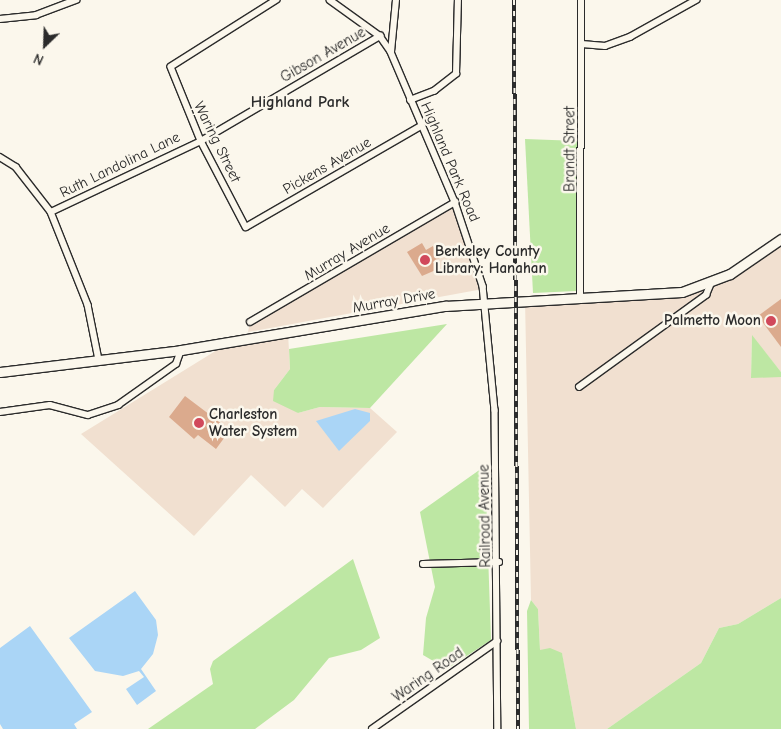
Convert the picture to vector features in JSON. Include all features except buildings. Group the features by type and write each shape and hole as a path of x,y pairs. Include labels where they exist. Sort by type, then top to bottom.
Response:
{"street":[{"path":"0,19 36,15 76,0"},
{"name":"Waring Street","path":"246,227 201,141 171,67 277,0"},
{"path":"330,0 380,36"},
{"path":"390,52 396,0"},
{"path":"410,100 434,91 456,74 458,0"},
{"name":"Brandt Street","path":"580,297 581,0"},
{"path":"582,44 605,46 630,37 696,0"},
{"name":"Highland Park Road","path":"380,36 390,52 455,202 486,303"},
{"name":"Gibson Avenue","path":"201,141 380,36"},
{"name":"Pickens Avenue","path":"246,227 421,126"},
{"name":"Ruth Landolina Lane","path":"51,212 201,141"},
{"path":"0,157 22,173 51,212 88,304 99,360"},
{"name":"Murray Avenue","path":"250,322 455,202"},
{"name":"Murray Drive","path":"0,372 181,350 486,303 580,297 655,296 711,283 737,270 781,239"},
{"path":"580,386 706,295 711,283"},
{"name":"Railroad Avenue","path":"486,303 495,410 498,562 498,729"},
{"path":"0,412 50,405 88,415 118,405 176,364 181,350"},
{"path":"423,564 498,562"},
{"name":"Waring Road","path":"372,729 497,641"}],"shaded area":[{"path":"455,202 483,289 248,332 250,322"},
{"path":"781,239 781,372 752,336 751,377 781,377 781,598 738,624 719,628 701,663 607,729 576,729 562,654 540,650 538,609 531,600 525,300 655,296 711,283"},
{"path":"288,333 290,369 274,390 298,413 320,407 370,408 397,432 323,508 302,489 285,507 251,475 194,536 81,434 230,342"}],"green space":[{"path":"525,139 579,141 576,291 533,293"},
{"path":"447,324 370,408 320,407 298,413 273,401 274,390 290,369 289,349"},
{"path":"752,335 781,372 781,377 751,378"},
{"path":"485,466 491,640 447,669 423,655 426,618 435,587 420,512"},
{"path":"353,559 380,638 361,650 329,658 294,700 255,729 148,729 213,684 210,669 213,661"},
{"path":"781,598 781,729 607,729 701,663 719,628 738,624"},
{"path":"531,600 538,609 540,650 550,648 562,653 576,729 529,729 527,611"}],"water":[{"path":"355,409 370,413 370,421 339,451 316,421"},
{"path":"135,591 156,620 158,635 153,654 141,669 156,691 137,705 126,689 144,677 139,671 123,676 95,671 69,638"},
{"path":"30,626 92,712 74,724 77,729 3,729 0,724 0,648"}],"railway":[{"path":"514,0 518,729"}],"place":[{"name":"Berkeley County Library: Hanahan","path":"425,260"},
{"name":"Palmetto Moon","path":"771,321"},
{"name":"Charleston Water System","path":"199,423"}],"district":[{"name":"Highland Park","path":"300,102"}]}
